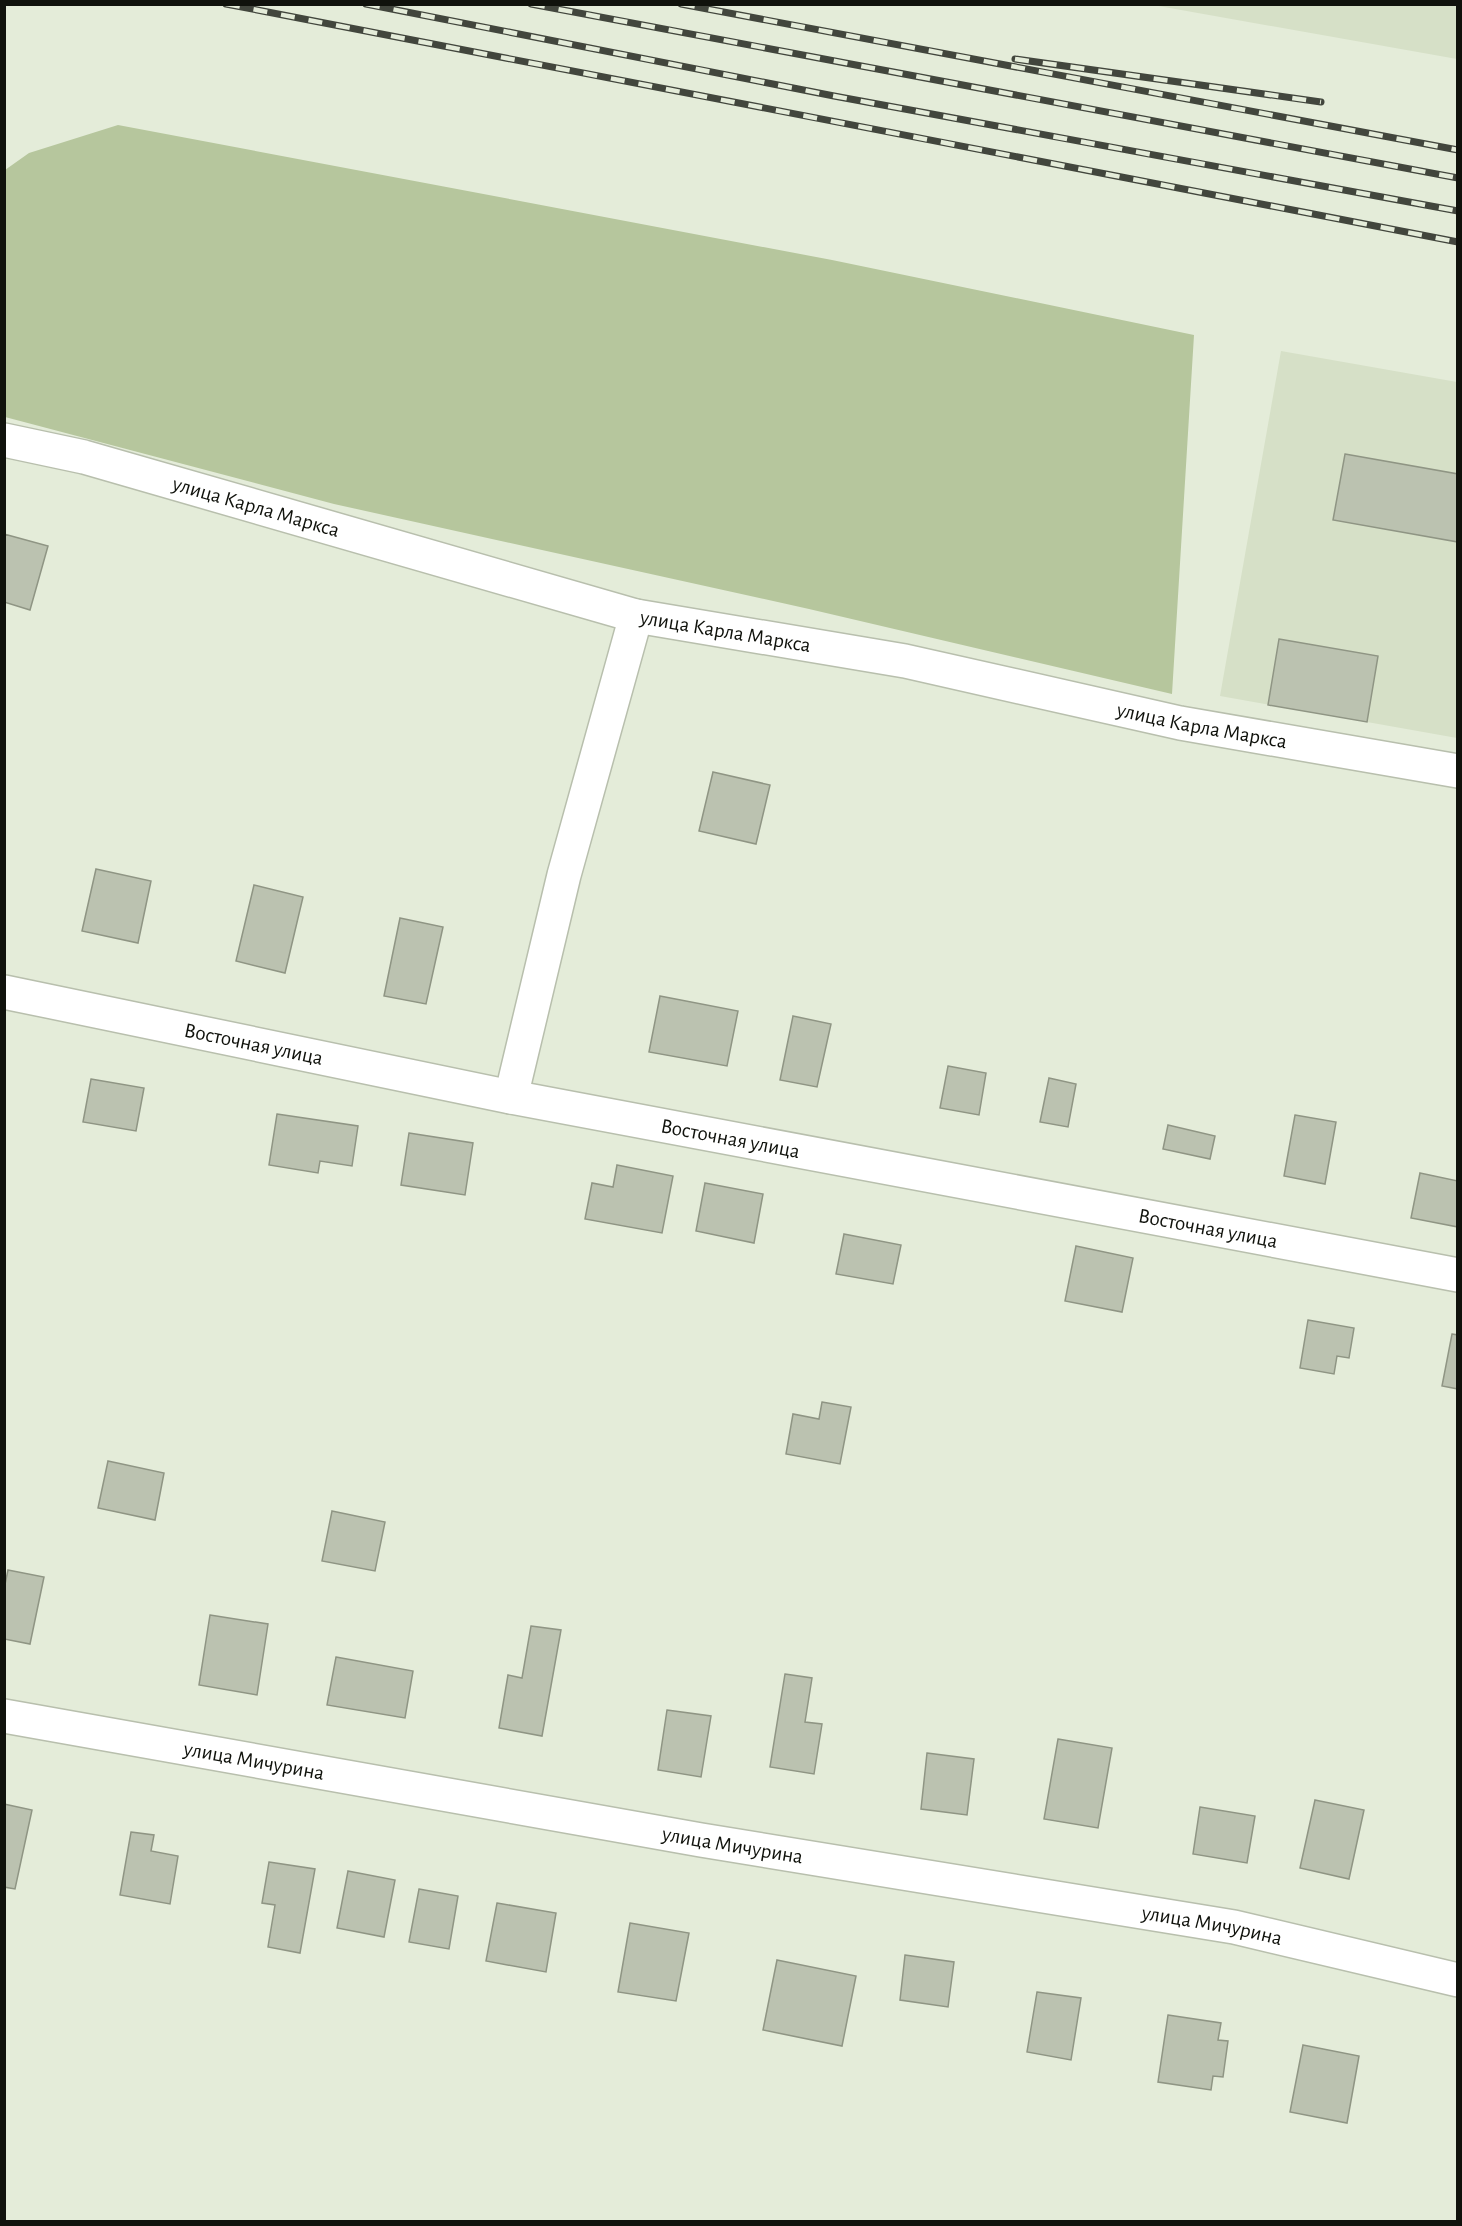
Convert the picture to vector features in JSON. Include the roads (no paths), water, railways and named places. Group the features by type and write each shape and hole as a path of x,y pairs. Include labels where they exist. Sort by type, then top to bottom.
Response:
{"street":[{"name":"улица Карла Маркса","path":"4,440 84,457 636,616 905,661 1180,723 1458,771"},
{"path":"511,1097 564,875 636,616"},
{"name":"Восточная улица","path":"4,992 511,1097 1458,1275"},
{"name":"улица Мичурина","path":"4,1716 701,1840 1234,1927 1458,1980"}],"railway":[{"path":"226,4 1458,242"},
{"path":"366,4 834,96 1458,211"},
{"path":"531,4 1458,178"},
{"path":"681,4 1458,150"},
{"path":"1015,59 1321,102"}]}
